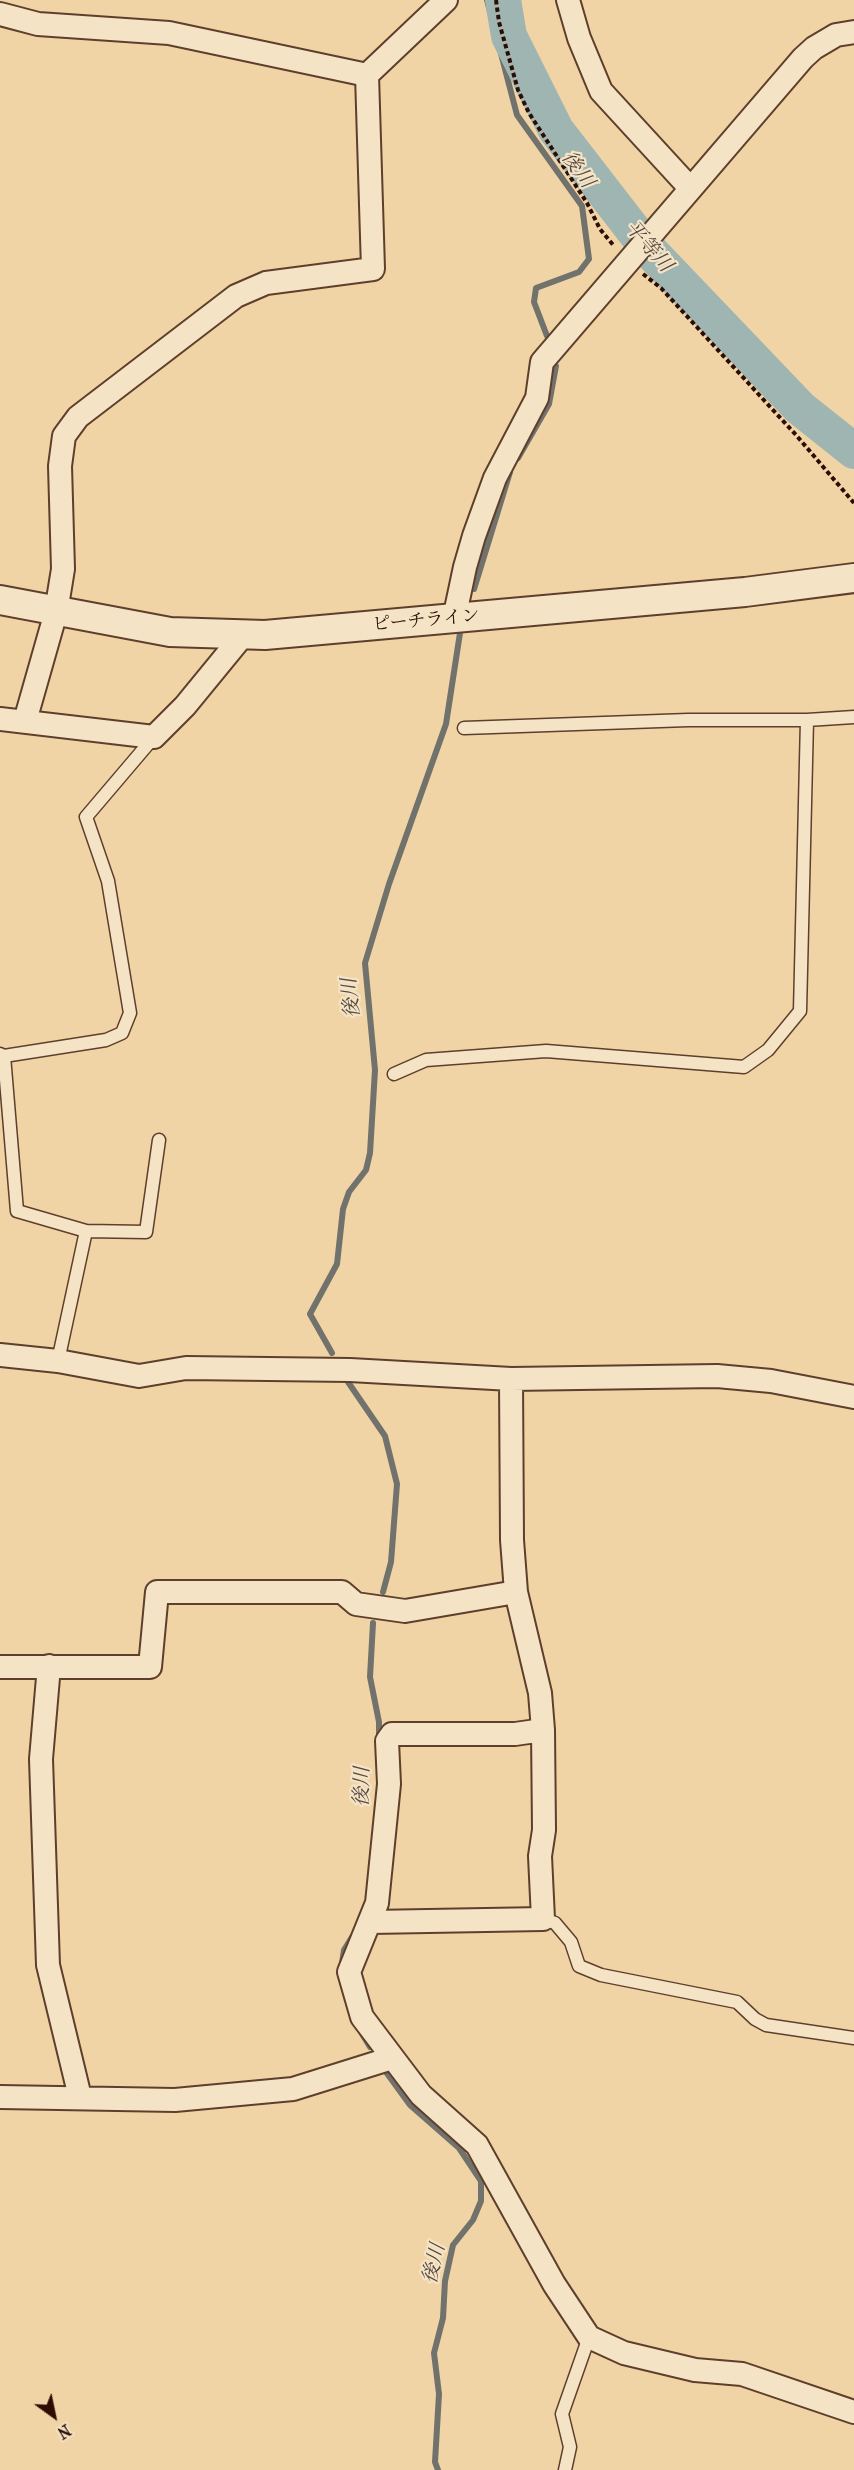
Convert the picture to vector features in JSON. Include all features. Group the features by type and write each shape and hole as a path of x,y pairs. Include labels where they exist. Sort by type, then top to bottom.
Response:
{"street":[{"path":"25,721 56,612 63,569 60,466 64,436 78,417 236,296 266,283 372,269 367,75 446,0"},
{"path":"568,0 579,38 601,91 683,196"},
{"path":"0,14 38,24 169,33 367,75"},
{"path":"454,619 474,536 495,478 537,398 543,362 683,196 814,48 837,34 854,32"},
{"name":"ピーチライン","path":"0,600 170,633 265,635 745,592 854,578"},
{"path":"0,719 154,737 185,706 244,634"},
{"path":"0,1355 58,1361 139,1376 186,1368 350,1370 512,1378 717,1376 771,1381 854,1397"},
{"path":"371,1922 543,1919 540,1856 544,1830 543,1730 540,1693 516,1592 512,1540 512,1378"},
{"path":"0,1667 150,1667 157,1592 342,1592 356,1604 405,1611 516,1592"},
{"path":"49,1666 41,1759 48,1965 80,2097"},
{"path":"543,1730 515,1734 392,1734 387,1741 390,1784 382,1873 371,1922 349,1972 362,2017 421,2095 477,2145 554,2284 589,2337 624,2353 695,2370 742,2374 854,2412"},
{"path":"0,2097 175,2100 293,2089 392,2058"}],"lane":[{"path":"464,728 854,717"},
{"path":"394,1074 426,1060 546,1051 744,1067 768,1050 800,1011 807,720"},
{"path":"154,737 86,816 108,881 130,1013 122,1033 106,1040 2,1055 17,1211 86,1231 146,1232 159,1140"},
{"path":"58,1361 86,1231"},
{"path":"543,1919 555,1923 571,1942 579,1966 601,1975 737,2002 755,2019 766,2025 854,2038"},
{"path":"565,2470 570,2447 562,2414 589,2337"}],"path":[{"path":"496,0 499,22 518,90 529,113 587,203 600,229 661,288 796,435 854,503"}],"waterway":[{"name":"後川","path":"487,0 517,115 582,206 589,259 579,272 536,288 534,302 547,336"},
{"name":"平等川","path":"503,0 509,36 556,130 648,249 800,408 854,451"},
{"name":"後川","path":"518,458 549,404 556,366"},
{"name":"後川","path":"474,589 510,472"},
{"name":"後川","path":"332,1353 310,1314 337,1264 343,1209 349,1192 366,1170 370,1153 375,1070 365,963 389,884 446,724 460,633"},
{"name":"後川","path":"348,1382 385,1436 397,1484 391,1562 383,1592"},
{"name":"後川","path":"373,1623 370,1677 379,1722 379,1740"},
{"name":"後川","path":"342,1963 344,1950 352,1937"},
{"name":"後川","path":"361,2032 370,2047"},
{"name":"後川","path":"386,2072 410,2105 459,2148 481,2181 481,2201 473,2220 453,2245 445,2281 443,2318 434,2353 439,2394 435,2462 438,2470"}]}
